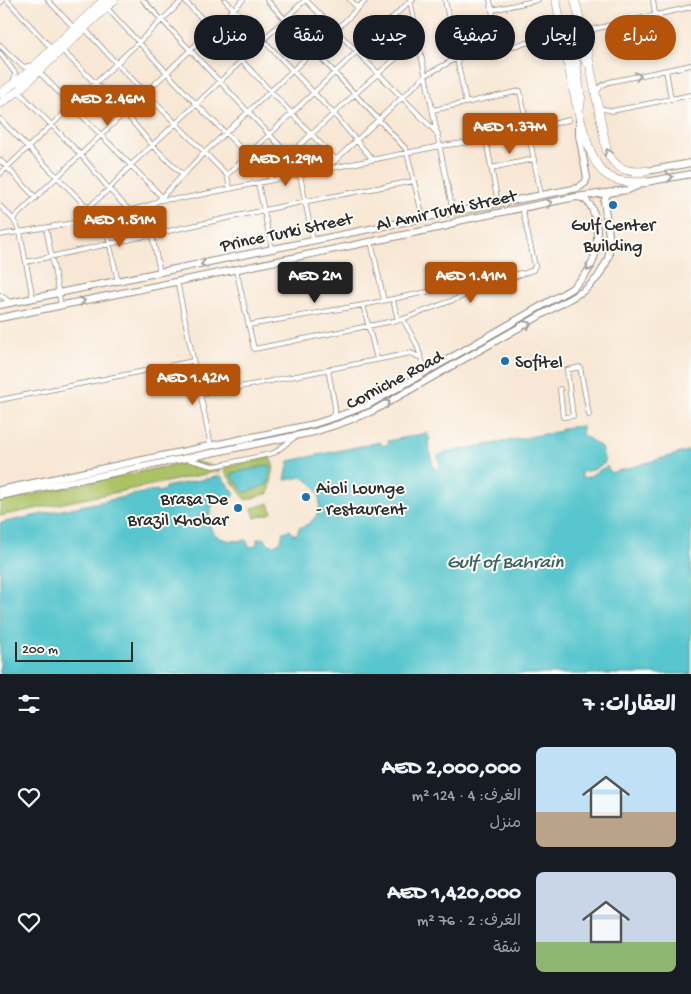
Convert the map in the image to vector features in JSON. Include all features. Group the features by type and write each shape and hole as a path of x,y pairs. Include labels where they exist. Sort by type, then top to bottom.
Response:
{"highway":[{"path":"0,94 37,63 101,3 114,0"},
{"path":"575,0 579,15"},
{"path":"558,2 559,15"},
{"path":"0,104 39,72 84,28 101,3"},
{"path":"578,109 581,105 581,98 575,60 576,55 583,54 585,56 594,91"},
{"path":"568,60 578,109 590,152 602,170 619,181 631,183 646,182"},
{"path":"589,60 607,152 612,162 617,167 627,171 647,171"}],"main road":[{"name":"Prince Turki Street","path":"0,305 578,188 585,183 587,178 579,135 578,109"},
{"path":"647,171 691,164"},
{"path":"616,191 635,188 646,182 691,174"},
{"name":"Al Amir Turki Street","path":"0,318 446,226 458,221 576,197 616,191"},
{"name":"Corniche Road","path":"0,496 296,435 339,424 373,411 585,290 598,277 607,261 610,242 604,198 607,194 616,191"},
{"name":"Corniche Road","path":"0,490 327,420 368,405 578,284 591,266 596,254 597,238 595,220 589,202 584,198 576,197"},
{"path":"454,212 458,221"},
{"path":"595,220 600,215 607,218"}],"street":[{"path":"7,0 52,49"},
{"path":"48,0 74,28"},
{"path":"143,0 301,168 300,175 313,241"},
{"path":"0,174 183,0 198,15"},
{"path":"225,0 240,15"},
{"path":"228,15 243,0"},
{"path":"267,0 280,15"},
{"path":"290,15 305,0 320,15"},
{"path":"350,0 358,8"},
{"path":"343,24 366,0"},
{"path":"411,0 414,15"},
{"path":"396,15 411,0"},
{"path":"445,0 448,15"},
{"path":"490,0 493,15"},
{"path":"492,10 538,0"},
{"path":"550,0 558,2"},
{"path":"653,0 654,14"},
{"path":"101,3 168,72 196,104 273,180"},
{"path":"595,29 691,7"},
{"path":"84,28 227,175 230,189"},
{"path":"265,38 275,29"},
{"path":"343,38 353,49"},
{"path":"265,42 334,114 374,160"},
{"path":"0,45 16,76 10,86"},
{"path":"13,219 194,47"},
{"path":"62,50 125,113 152,146 183,175"},
{"path":"0,53 24,67 37,63"},
{"path":"227,175 353,57"},
{"path":"0,235 104,218 153,204 204,152 302,60"},
{"path":"323,60 406,148 423,218"},
{"path":"364,60 438,134"},
{"path":"289,155 393,60"},
{"path":"423,60 454,212"},
{"path":"326,170 426,74 453,60"},
{"path":"457,60 466,103"},
{"path":"88,208 241,61 336,160"},
{"path":"594,91 609,82 691,65"},
{"path":"666,70 671,99"},
{"path":"39,72 131,165 160,199"},
{"path":"18,91 81,156 130,211"},
{"path":"433,110 520,91 541,196"},
{"path":"597,107 612,111 691,95"},
{"path":"0,119 88,208 92,215 104,218"},
{"path":"160,199 185,198 440,146 486,140 527,128 569,120"},
{"path":"486,140 498,203"},
{"path":"0,160 36,198"},
{"path":"491,168 534,160"},
{"path":"26,262 305,202 414,181"},
{"path":"258,183 272,249"},
{"path":"153,204 152,235 160,273"},
{"path":"0,206 13,219 20,232 33,299"},
{"path":"522,208 535,266 533,270"},
{"path":"122,213 130,240"},
{"path":"104,218 118,282"},
{"path":"46,228 61,306"},
{"path":"371,241 384,301"},
{"path":"236,269 254,349 401,320 533,270"},
{"path":"249,326 393,300 533,270"},
{"path":"177,281 211,446"},
{"path":"0,294 11,304"},
{"path":"393,300 401,320 417,345 427,372"},
{"path":"363,305 377,359"},
{"path":"200,395 411,353 422,358"},
{"path":"0,400 193,361"},
{"path":"560,389 563,417 574,416 567,370 580,367 589,415"},
{"path":"327,420 335,413 336,407 328,369"},
{"path":"336,407 348,413"},
{"path":"185,458 213,466 220,465 274,453 296,435"}],"green space":[{"path":"270,457 274,468 269,493 246,500 224,471 225,467"},
{"path":"192,461 217,467 220,471 0,516 0,501"},
{"path":"269,503 272,513 255,518 252,508"}],"water":[{"name":"Gulf of Bahrain","path":"582,426 582,434 601,447 605,463 593,470 581,472 582,478 588,477 607,466 611,473 691,450 691,674 0,674 0,523 157,490 158,492 165,490 165,487 221,476 235,494 232,498 220,501 212,506 210,524 212,530 222,538 237,541 246,540 249,546 252,547 257,545 257,539 264,538 269,544 274,545 281,541 283,532 290,530 292,534 297,534 299,528 314,519 320,504 316,489 310,482 302,477 285,480 289,461 380,442 382,446 389,444 388,441 427,433 430,440 428,441 433,467 438,470 440,465 438,456 444,453 561,431 562,428"},
{"path":"270,465 268,484 245,493 232,477 232,473"}],"place":[{"name":"Gulf Center Building","path":"613,205"},
{"name":"Sofitel","path":"505,361"},
{"name":"Aioli Lounge - restaurent","path":"306,497"},
{"name":"Brasa De Brazil Khobar","path":"238,508"}]}
